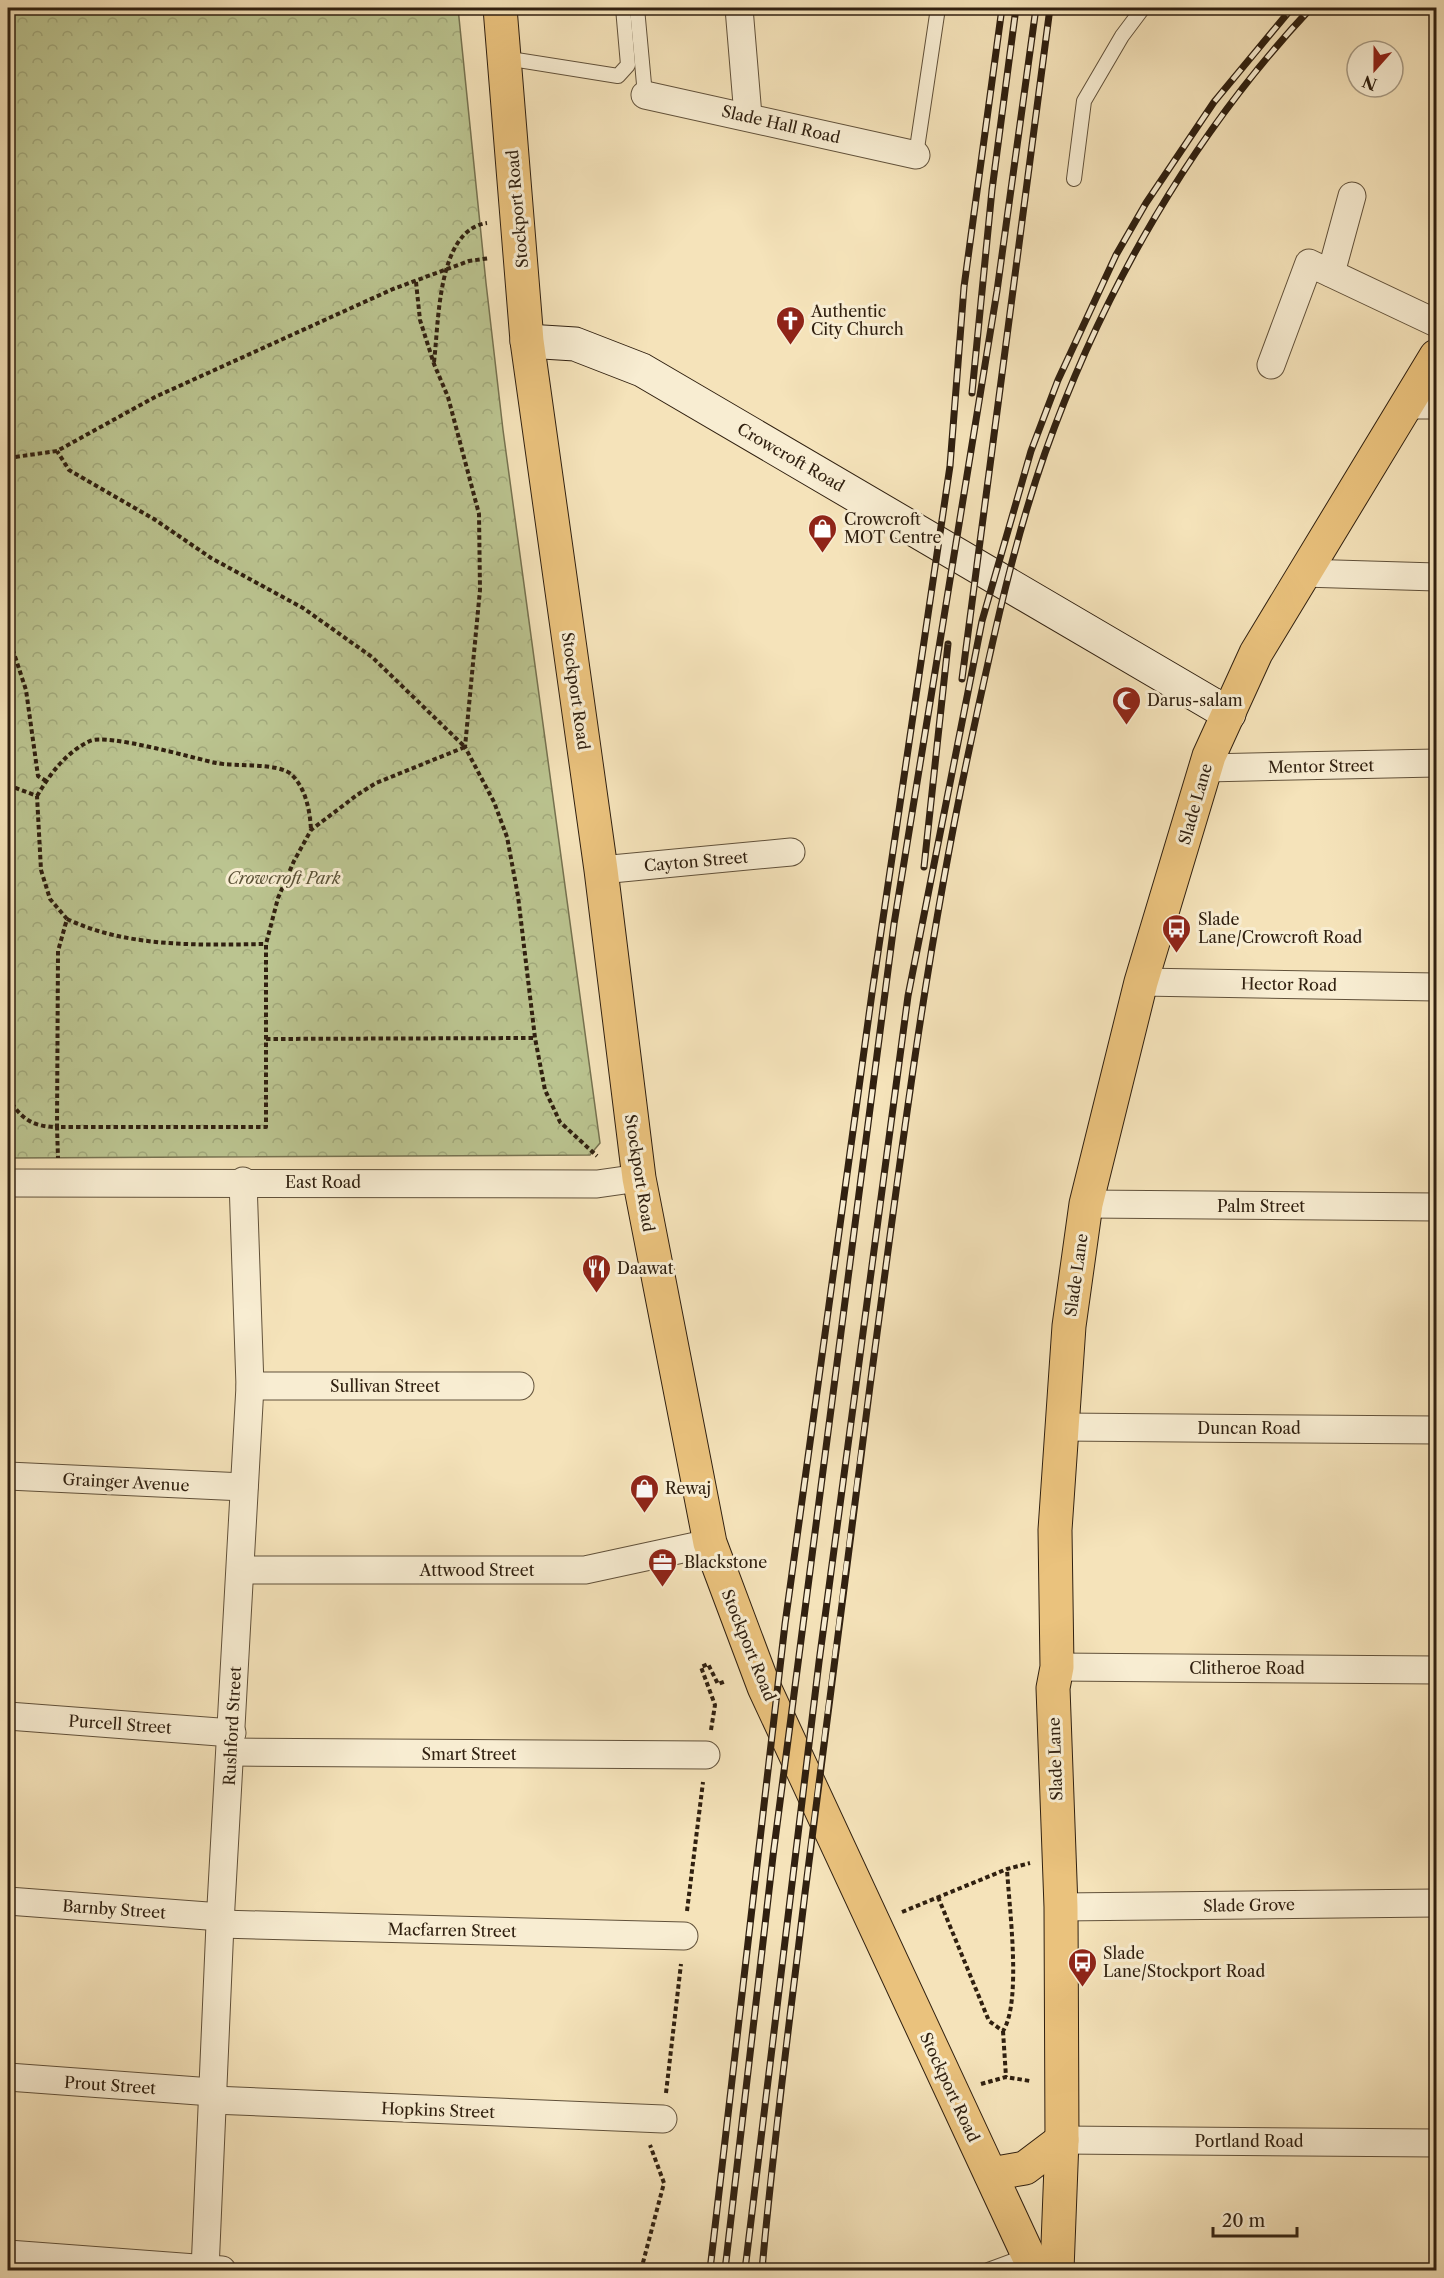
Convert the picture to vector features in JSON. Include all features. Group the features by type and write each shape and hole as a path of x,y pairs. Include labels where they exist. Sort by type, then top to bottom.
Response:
{"main road":[{"name":"Stockport Road","path":"500,8 527,341 601,870 639,1178 710,1543 764,1687 991,2174 1006,2213 1044,2261"},
{"name":"Slade Lane","path":"1044,2261 1062,2140 1061,1907 1053,1688 1057,1667 1055,1530 1069,1326 1086,1204 1141,982 1209,756 1256,653 1303,573 1422,405 1437,356"},
{"path":"991,2174 1025,2168 1062,2140"}],"street":[{"path":"739,8 748,116"},
{"name":"Slade Hall Road","path":"645,94 916,155"},
{"path":"1332,273 1352,196"},
{"path":"1271,365 1309,263 1437,323"},
{"name":"Crowcroft Road","path":"527,341 575,344 642,370 1229,714"},
{"path":"1303,573 1437,577"},
{"name":"Mentor Street","path":"1206,768 1437,763"},
{"name":"Cayton Street","path":"601,870 791,852"},
{"name":"Hector Road","path":"1141,982 1437,987"},
{"name":"East Road","path":"8,1183 243,1181 597,1184 639,1178"},
{"name":"Rushford Street","path":"211,2270 212,2096 220,1921 242,1570 250,1386 243,1181"},
{"name":"Palm Street","path":"1086,1204 1437,1207"},
{"name":"Sullivan Street","path":"250,1386 520,1386"},
{"name":"Duncan Road","path":"1061,1427 1437,1430"},
{"name":"Grainger Avenue","path":"8,1476 244,1487"},
{"name":"Attwood Street","path":"242,1570 585,1570 710,1543"},
{"name":"Clitheroe Road","path":"1057,1667 1437,1670"},
{"name":"Purcell Street","path":"8,1716 231,1743"},
{"name":"Smart Street","path":"231,1743 706,1755"},
{"name":"Barnby Street","path":"8,1901 220,1921"},
{"name":"Slade Grove","path":"1061,1907 1437,1903"},
{"name":"Macfarren Street","path":"220,1921 684,1936"},
{"name":"Prout Street","path":"8,2077 212,2096"},
{"name":"Hopkins Street","path":"212,2096 663,2119"},
{"name":"Portland Road","path":"1062,2140 1437,2143"},
{"path":"8,2254 211,2270"}],"lane":[{"path":"505,58 618,76 628,65 623,8"},
{"path":"637,8 645,94"},
{"path":"916,155 938,8"},
{"path":"1074,179 1084,101 1122,36 1143,8"},
{"path":"988,2271 1044,2261"}],"path":[{"path":"434,364 446,271 457,240 475,225 518,219"},
{"path":"8,458 57,451 155,397 393,289 469,261 520,254"},
{"path":"416,282 420,320 434,364 448,397 478,514 480,590 465,747"},
{"path":"57,451 69,470 154,519 211,558 303,608 372,657 465,747 494,802 507,837 518,896 535,1038 551,1107 560,1122 594,1151"},
{"path":"8,635 26,690 38,776 46,781"},
{"path":"266,944 213,945 143,941 94,931 67,919 50,898 41,870 37,796 46,781 70,754 92,739 115,740 227,765 276,767 291,774 303,790 310,812 311,830"},
{"path":"8,1096 25,1120 40,1127 266,1127 266,944 287,876 311,830 376,783 465,747"},
{"path":"8,785 37,796"},
{"path":"57,1127 58,951 67,919"},
{"path":"266,1039 535,1038"},
{"path":"641,2271 664,2183 647,2138 663,2119 706,1755 715,1706 701,1667 708,1664 718,1684 726,1681"},
{"path":"900,1913 1007,1869 1030,1863"},
{"path":"1006,2077 1003,2031 1010,2021 1013,1989 1007,1869"},
{"path":"938,1897 989,2021 1003,2031"},
{"path":"980,2084 1006,2077 1030,2081"}],"green space":[{"name":"Crowcroft Park","path":"8,8 458,8 503,430 600,1143 590,1155 8,1158"}],"railway":[{"path":"710,2270 785,1624 872,993 950,466 964,287 1002,8"},
{"path":"972,393 992,190 1016,8"},
{"path":"725,2270 773,1856 894,924 997,291 1036,8"},
{"path":"962,679 1050,8"},
{"path":"745,2270 819,1662 908,996 982,621 1031,451 1058,380 1116,255 1146,203 1214,102 1292,8"},
{"path":"762,2270 782,2082 829,1703 914,1062 955,821 1004,596 1022,524 1045,453 1068,392 1123,274 1155,217 1227,108 1311,8"},
{"path":"924,867 948,644"}],"place":[{"name":"Authentic City Church","path":"790,346"},
{"name":"Crowcroft MOT Centre","path":"823,554"},
{"name":"Darus-salam","path":"1126,726"},
{"name":"Slade Lane/Crowcroft Road","path":"1177,954"},
{"name":"Daawat","path":"596,1294"},
{"name":"Rewaj","path":"644,1514"},
{"name":"Blackstone","path":"663,1588"},
{"name":"Slade Lane/Stockport Road","path":"1082,1988"}]}
